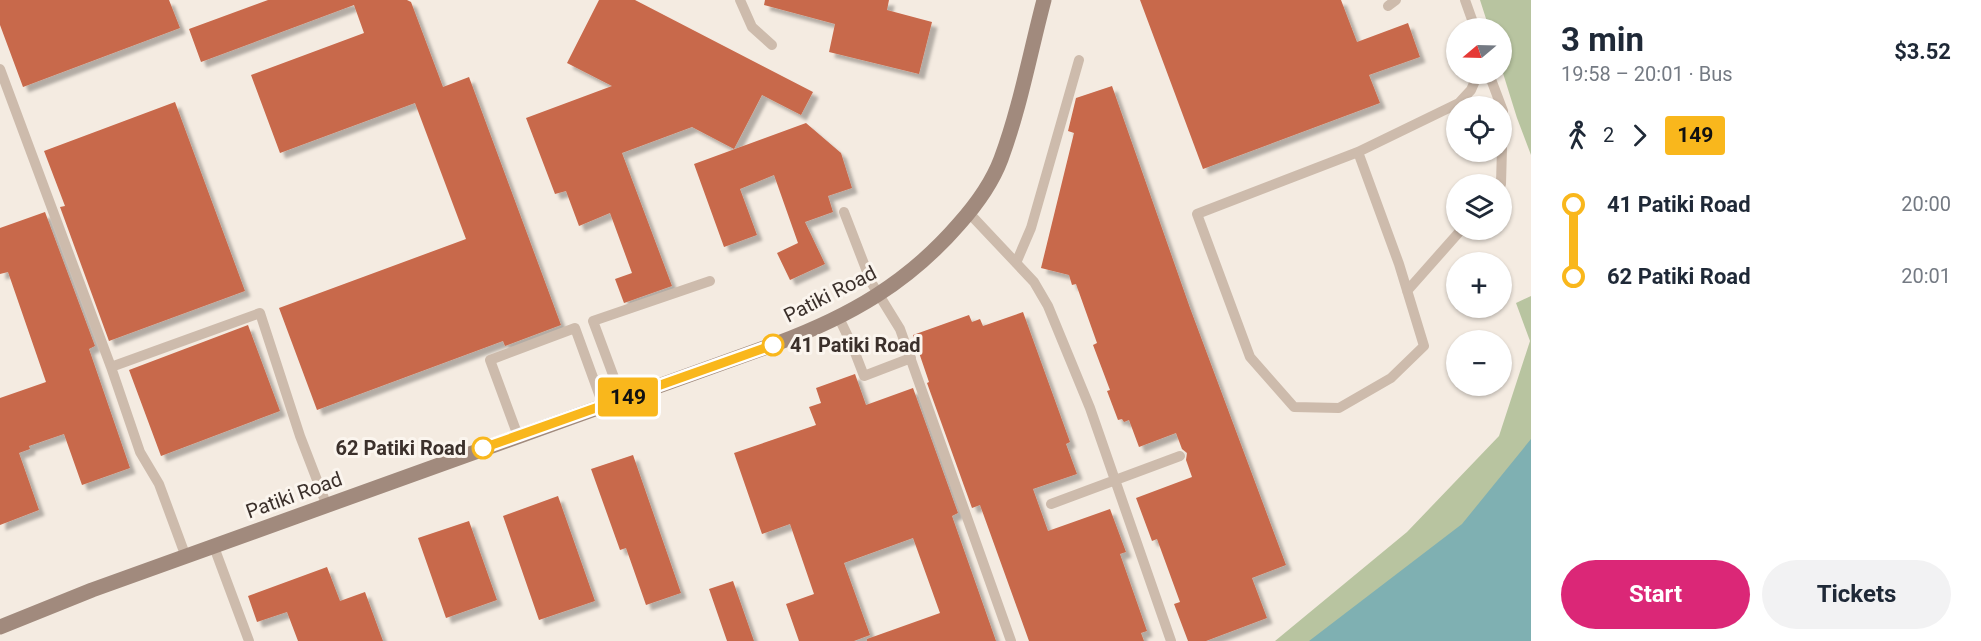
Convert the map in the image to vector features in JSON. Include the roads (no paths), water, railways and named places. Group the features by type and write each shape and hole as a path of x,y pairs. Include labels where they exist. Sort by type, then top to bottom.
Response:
{"main road":[{"name":"Patiki Road","path":"0,627 92,590 778,344 839,318 880,295 922,263 969,213 986,189 1000,161 1022,88 1044,0"}],"lane":[{"path":"740,0 752,27 772,45"},
{"path":"1465,0 1471,18"},
{"path":"1016,263 1031,228 1079,60"},
{"path":"0,69 111,367 140,452 159,484 186,557"},
{"path":"1358,152 1424,346 1391,378 1339,408 1294,406 1250,357 1197,214 1358,152 1459,103 1474,84"},
{"path":"1493,84 1503,111 1501,174"},
{"path":"844,212 871,282 900,329 1011,641"},
{"path":"969,213 1034,282 1048,306 1090,408 1171,641"},
{"path":"1407,291 1452,240"},
{"path":"622,399 593,321 710,281"},
{"path":"111,367 260,313 300,436 327,506"},
{"path":"839,318 864,375 910,358"},
{"path":"518,436 490,360 575,328 603,405"},
{"path":"1052,504 1180,456"},
{"path":"214,547 249,641"}],"water":[{"path":"1531,439 1531,641 1309,641 1462,524"}],"place":[{"name":"41 Patiki Road","path":"773,345"},
{"name":"62 Patiki Road","path":"483,448"}]}
